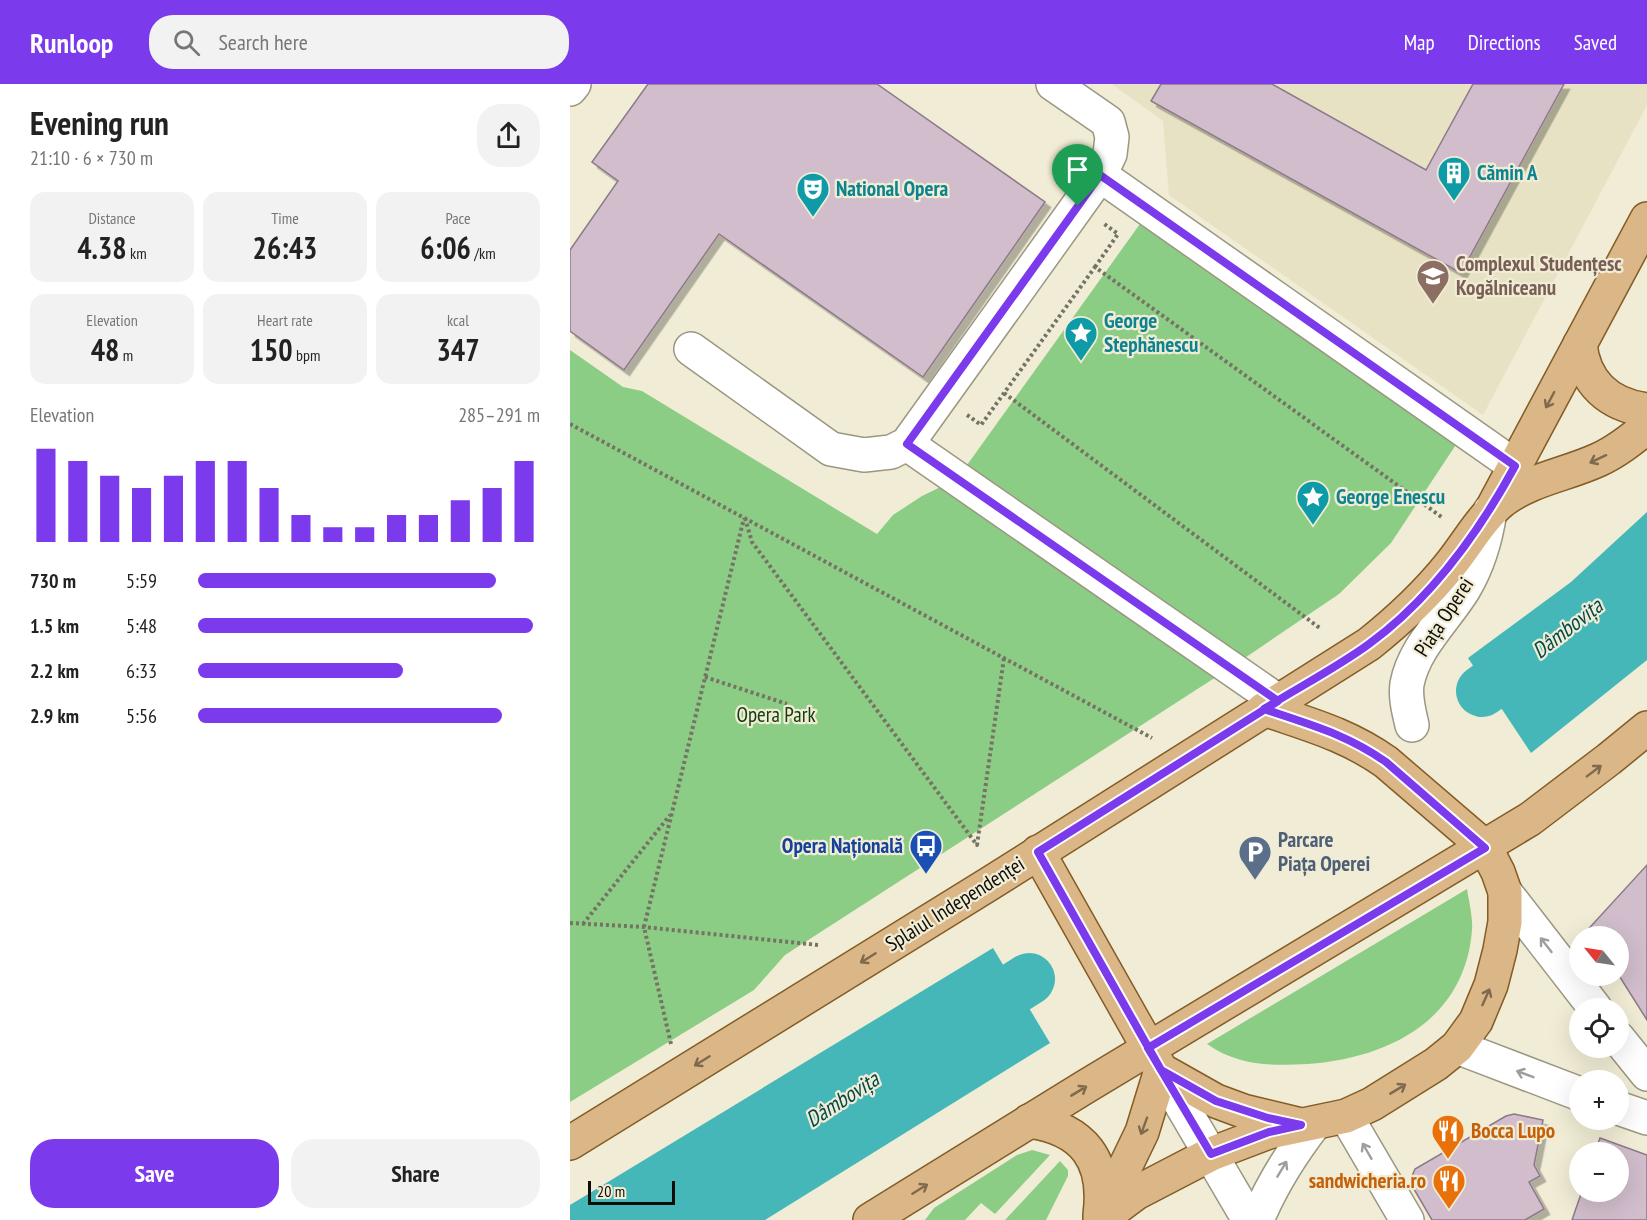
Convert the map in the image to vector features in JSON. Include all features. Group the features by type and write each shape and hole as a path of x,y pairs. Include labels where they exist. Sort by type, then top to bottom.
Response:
{"main road":[{"path":"1490,511 1647,219"},
{"path":"1580,345 1583,365 1590,379 1600,391 1626,405 1647,410"},
{"name":"Splaiul Independenței","path":"570,1143 1369,644 1411,608 1449,566 1490,511 1530,484 1608,455 1647,427"},
{"path":"1271,705 1334,732 1386,762 1485,848 1498,872 1505,892"},
{"path":"870,1220 1029,1121 1155,1059 1547,807 1647,728"},
{"path":"1100,1220 1136,1193 1211,1154 1269,1132 1346,1116 1401,1087 1457,1047 1476,1021 1491,985 1505,922 1505,892 1516,854 1547,807"},
{"path":"1038,852 1155,1059 1189,1087 1225,1104 1268,1118 1308,1124"},
{"path":"1100,1220 1142,1132 1155,1059"},
{"path":"1029,1121 1055,1127 1069,1134 1089,1153 1101,1177 1103,1196 1100,1220"}],"street":[{"path":"570,89 574,84"},
{"path":"691,349 831,449 864,454 891,452 907,444 1100,175 1110,154 1112,137 1108,122 1053,84"},
{"path":"1100,175 1515,466"},
{"path":"907,444 1271,705"},
{"name":"Piața Operei","path":"1412,725 1407,694 1412,668 1478,563 1486,537 1490,511"},
{"path":"1505,892 1587,998"},
{"path":"1457,1047 1569,1090"},
{"path":"1629,1052 1647,1074"},
{"path":"1155,1059 1249,1220"},
{"path":"1629,1112 1647,1118"},
{"path":"1346,1116 1407,1220"},
{"path":"1257,1220 1279,1174 1308,1124"}],"path":[{"path":"981,425 1118,234"},
{"path":"1095,267 1443,518"},
{"path":"1004,393 1321,629"},
{"path":"570,424 1152,738"},
{"path":"744,517 752,542 977,845 1004,658"},
{"path":"672,1048 644,927 744,517"},
{"path":"705,678 787,704"},
{"path":"582,924 671,814"},
{"path":"570,923 644,927 818,945"}],"shaded area":[{"name":"Complexul Studențesc Kogălniceanu","path":"1112,84 1647,84 1647,105 1483,415 1169,195 1163,121"}],"green space":[{"name":"Opera Park","path":"1150,210 1465,431 1391,543 1339,594 1230,668 785,955 754,990 570,1102 570,350 623,387 642,391 877,534 893,515 922,496 957,479"},
{"path":"1467,889 1472,930 1466,961 1455,988 1438,1010 1418,1028 1394,1043 1338,1060 1281,1065 1243,1061 1207,1044"},
{"path":"1032,1150 1050,1155 995,1214 981,1203 965,1220 925,1220 934,1208 1017,1155"},
{"path":"1060,1161 1068,1170 1068,1176 1046,1220 1005,1220"}],"water":[{"path":"1647,512 1647,660 1531,753 1468,658 1571,582"},
{"path":"993,948 1050,1043 765,1220 570,1220 570,1205"}],"building":[{"name":"National Opera","path":"648,84 877,84 1045,202 923,377 719,234 624,370 570,331 570,250 618,181 592,162"},
{"path":"1161,84 1272,84 1426,170 1473,84 1564,84 1461,273 1151,101"},
{"path":"1647,865 1647,1020 1626,986 1629,986 1629,926 1591,926"},
{"path":"1514,1114 1543,1120 1534,1165 1540,1176 1529,1182 1544,1209 1525,1220 1432,1220 1411,1184 1415,1169 1506,1116"},
{"path":"1600,1138 1611,1142 1599,1142"},
{"path":"1629,1148 1647,1155 1647,1220 1572,1220 1578,1202 1629,1202"}],"waterway":[{"name":"Dâmbovița","path":"1482,691 1582,619 1647,559"},
{"name":"Dâmbovița","path":"957,1025 1029,979"}],"place":[{"name":"Cămin A","path":"1454,202"},
{"name":"National Opera","path":"813,218"},
{"name":"Complexul Studențesc Kogălniceanu","path":"1433,305"},
{"name":"George Stephănescu","path":"1081,362"},
{"name":"George Enescu","path":"1313,526"},
{"name":"Opera Națională","path":"926,875"},
{"name":"Parcare Piața Operei","path":"1255,881"},
{"name":"Bocca Lupo","path":"1448,1160"},
{"name":"sandwicheria.ro","path":"1449,1210"}],"route":[{"path":"1078,206 907,444 1206,651 1278,701 1038,852 1124,1006 1148,1048 1161,1070 1216,1101 1243,1111 1301,1125 1269,1132 1211,1154 1161,1070 1148,1048 1485,848 1372,752 1334,732 1264,709 1341,662 1369,644 1411,608 1429,590 1469,541 1490,511 1515,466 1100,175 1078,206"}]}
